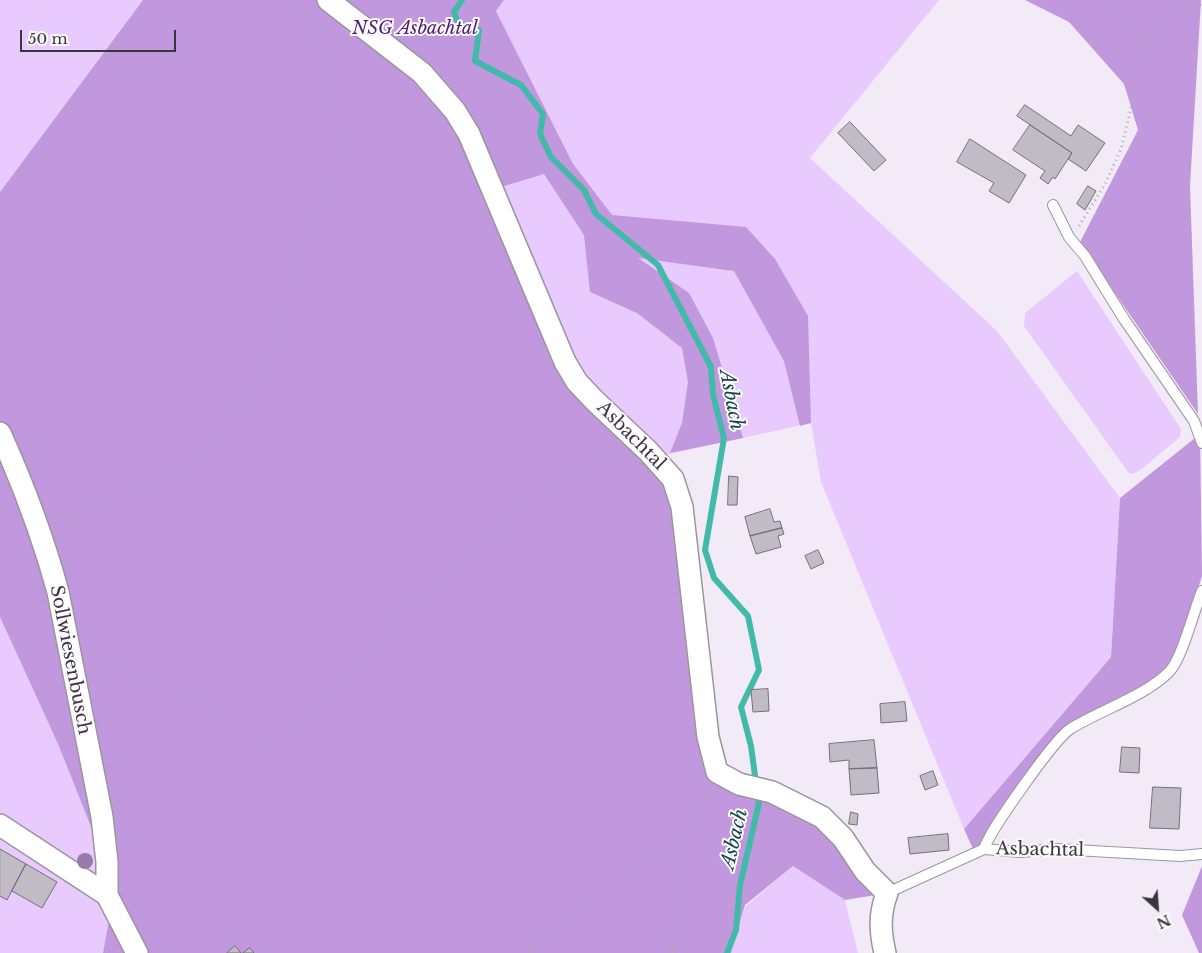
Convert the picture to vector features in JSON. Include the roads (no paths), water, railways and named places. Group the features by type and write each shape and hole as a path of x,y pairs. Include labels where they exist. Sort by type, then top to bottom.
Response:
{"street":[{"name":"Asbachtal","path":"328,0 422,72 455,111 469,134 565,362 577,382 648,451 673,479 682,506 708,736 717,772 739,784 772,792 822,817 843,838 865,871 887,893"},
{"name":"Sollwiesenbusch","path":"0,433 49,558 68,639 102,818 107,862 107,895"},
{"path":"0,825 107,895 137,953"},
{"path":"885,953 880,932 880,911 887,893"}],"lane":[{"path":"1053,205 1069,238 1085,256 1124,319 1194,421 1202,443"},
{"path":"984,849 1011,806 1053,746 1069,730 1156,682 1170,670 1180,652 1202,591"},
{"name":"Asbachtal","path":"887,893 984,849 1020,852 1057,849 1180,856 1202,854"}],"waterway":[{"name":"Asbach","path":"462,0 454,12 458,23 479,30 475,61 521,85 543,114 540,134 551,157 584,190 596,214 658,265 711,367 713,395 724,438 705,550 714,578 748,616 759,670 741,707 751,746 756,783"},
{"name":"Asbach","path":"727,953 736,930 740,885 759,803 758,793"}],"park label":[{"name":"NSG Asbachtal","path":"415,29"}]}
